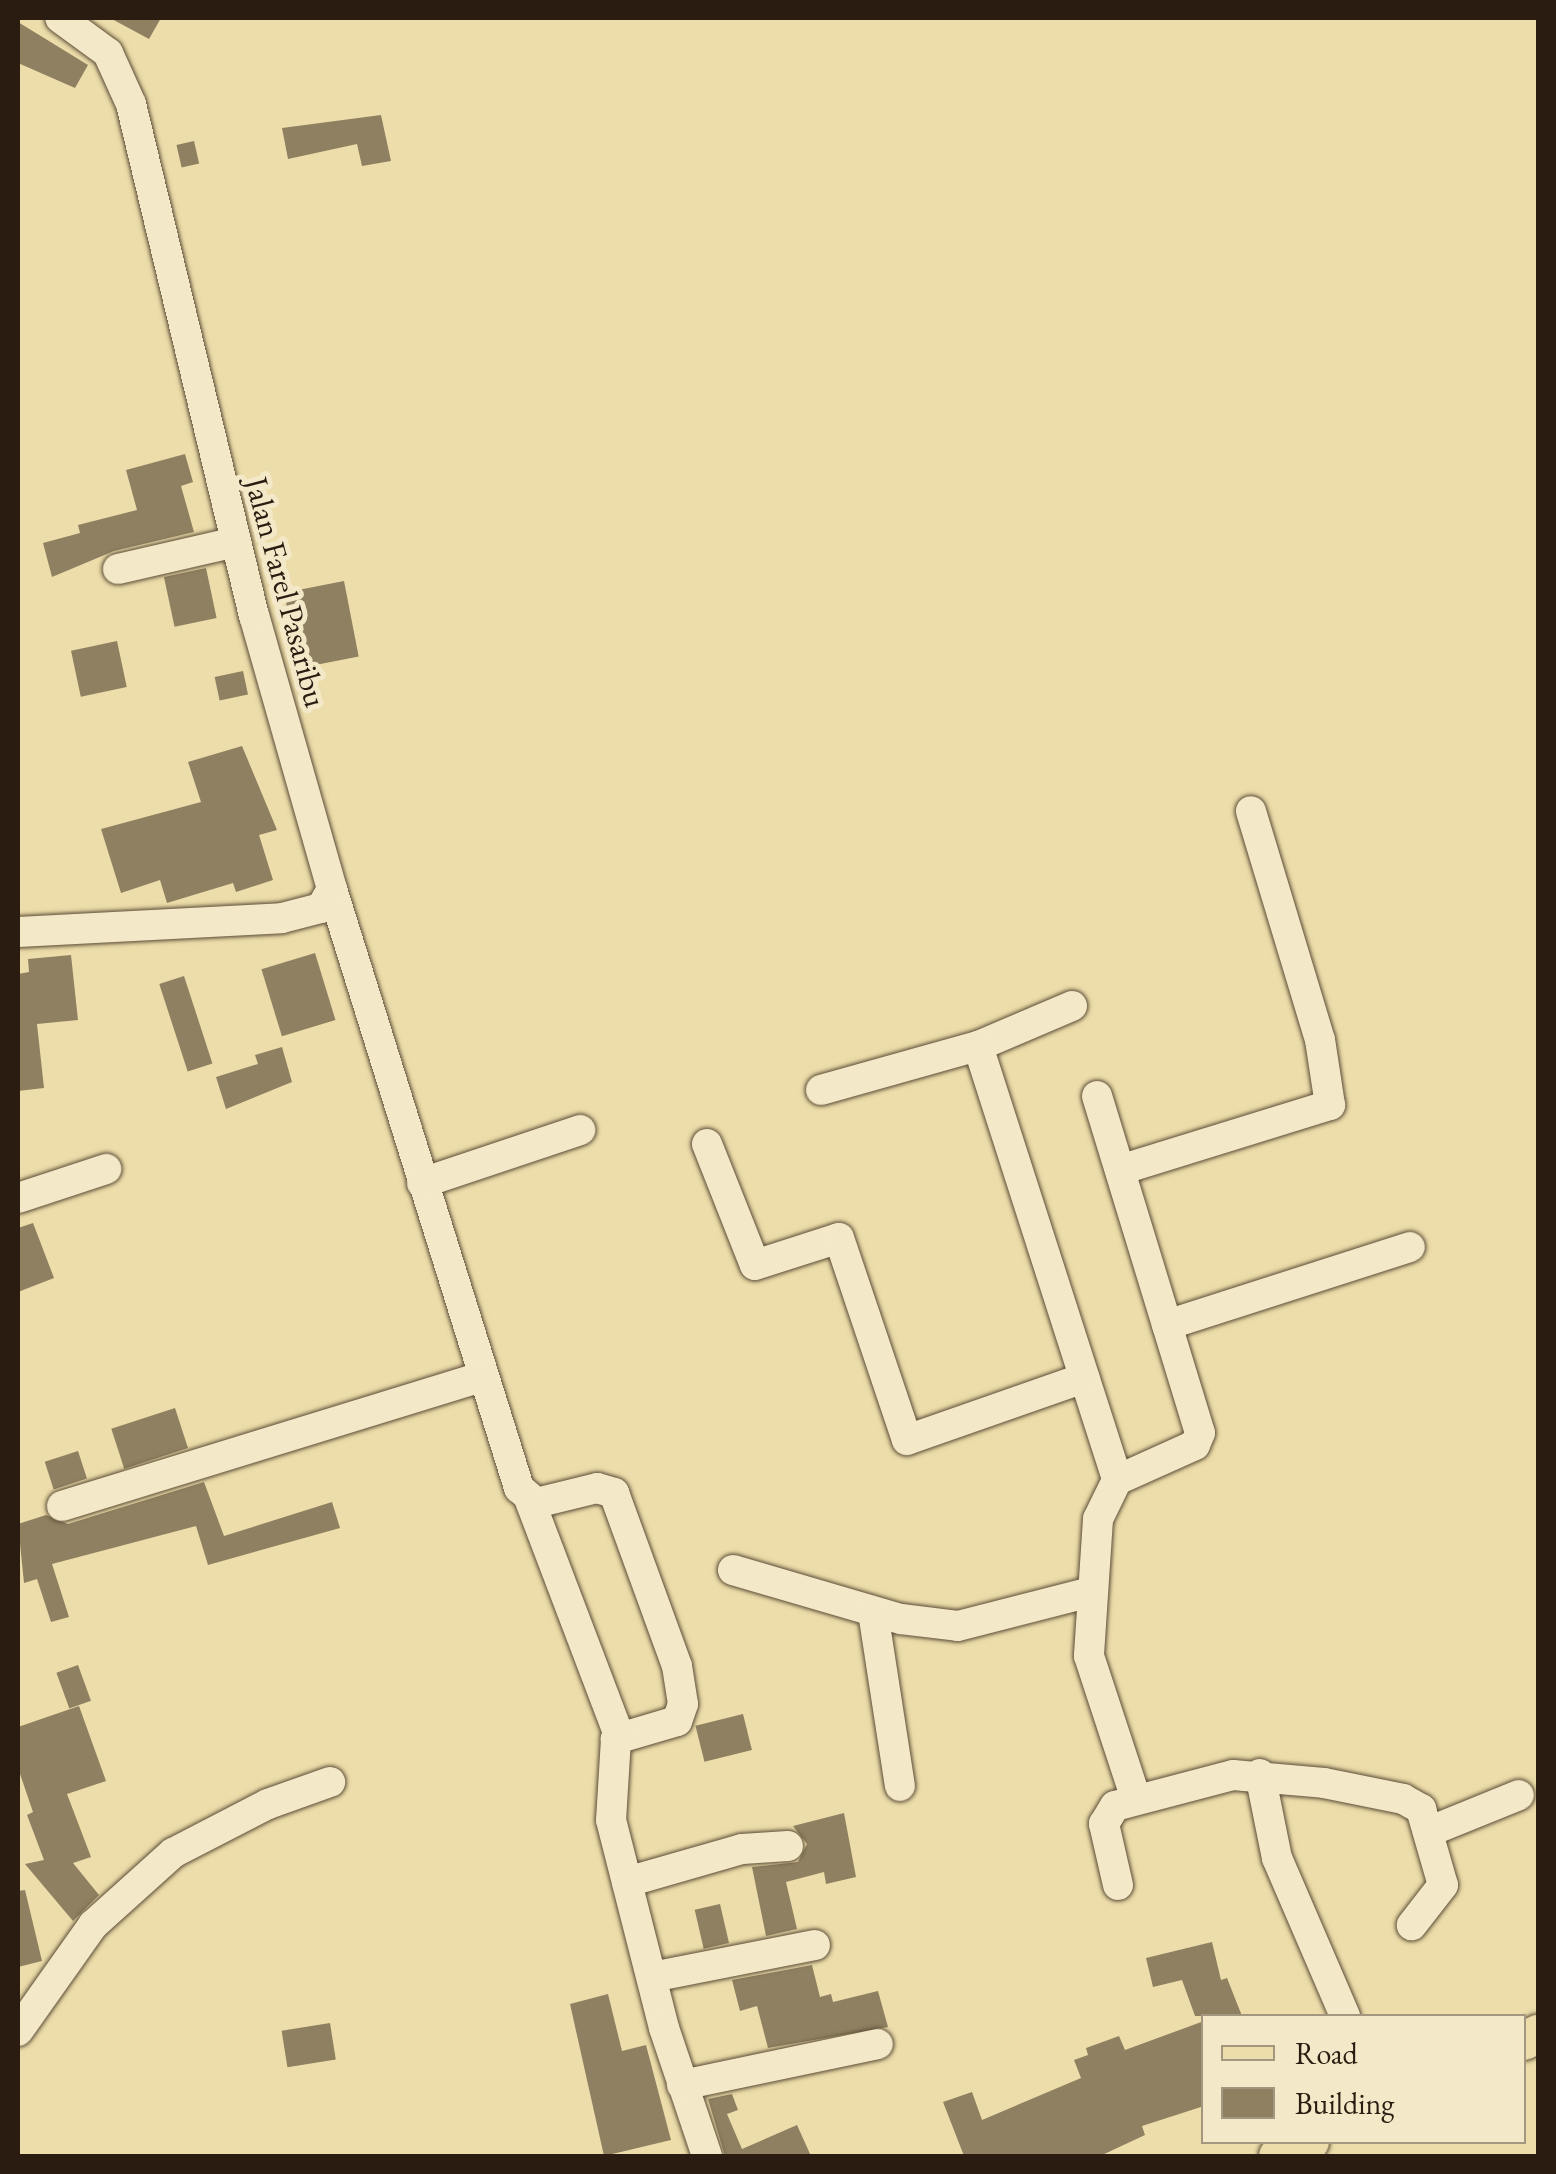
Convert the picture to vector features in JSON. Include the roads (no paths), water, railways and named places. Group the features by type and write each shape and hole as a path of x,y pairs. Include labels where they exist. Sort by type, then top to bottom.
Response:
{"main road":[{"path":"1278,2156 1305,2144"}],"street":[{"name":"Jalan Farel Pasaribu","path":"60,18 108,53 131,104 236,542 332,889 480,1378 518,1488 530,1501 619,1735"},
{"path":"118,569 236,542"},
{"path":"1120,1170 1330,1105 1320,1040 1251,811"},
{"path":"18,932 282,918 322,908 332,889"},
{"path":"820,1090 978,1046 1072,1006"},
{"path":"978,1046 1116,1480"},
{"path":"1097,1096 1200,1438 1116,1480 1098,1518 1090,1592 1092,1668 1136,1799"},
{"path":"422,1182 580,1130"},
{"path":"707,1144 755,1265 839,1238 907,1440 1084,1378"},
{"path":"18,1198 106,1169"},
{"path":"1168,1325 1410,1247"},
{"path":"62,1506 480,1378"},
{"path":"530,1501 598,1488 616,1496 677,1666 684,1704 675,1723 619,1735 612,1820 682,2084 707,2156"},
{"path":"733,1570 873,1612 958,1626 1090,1592"},
{"path":"873,1612 900,1786"},
{"path":"1260,1774 1277,1858 1345,2014"},
{"path":"1118,1885 1105,1818 1115,1806 1213,1778 1260,1774 1412,1801 1428,1832 1444,1884 1412,1925"},
{"path":"18,2031 94,1925 160,1863 218,1827 330,1782"},
{"path":"1428,1832 1520,1795"},
{"path":"628,1882 742,1849 788,1846"},
{"path":"652,1977 815,1945"},
{"path":"682,2084 878,2044"}]}
